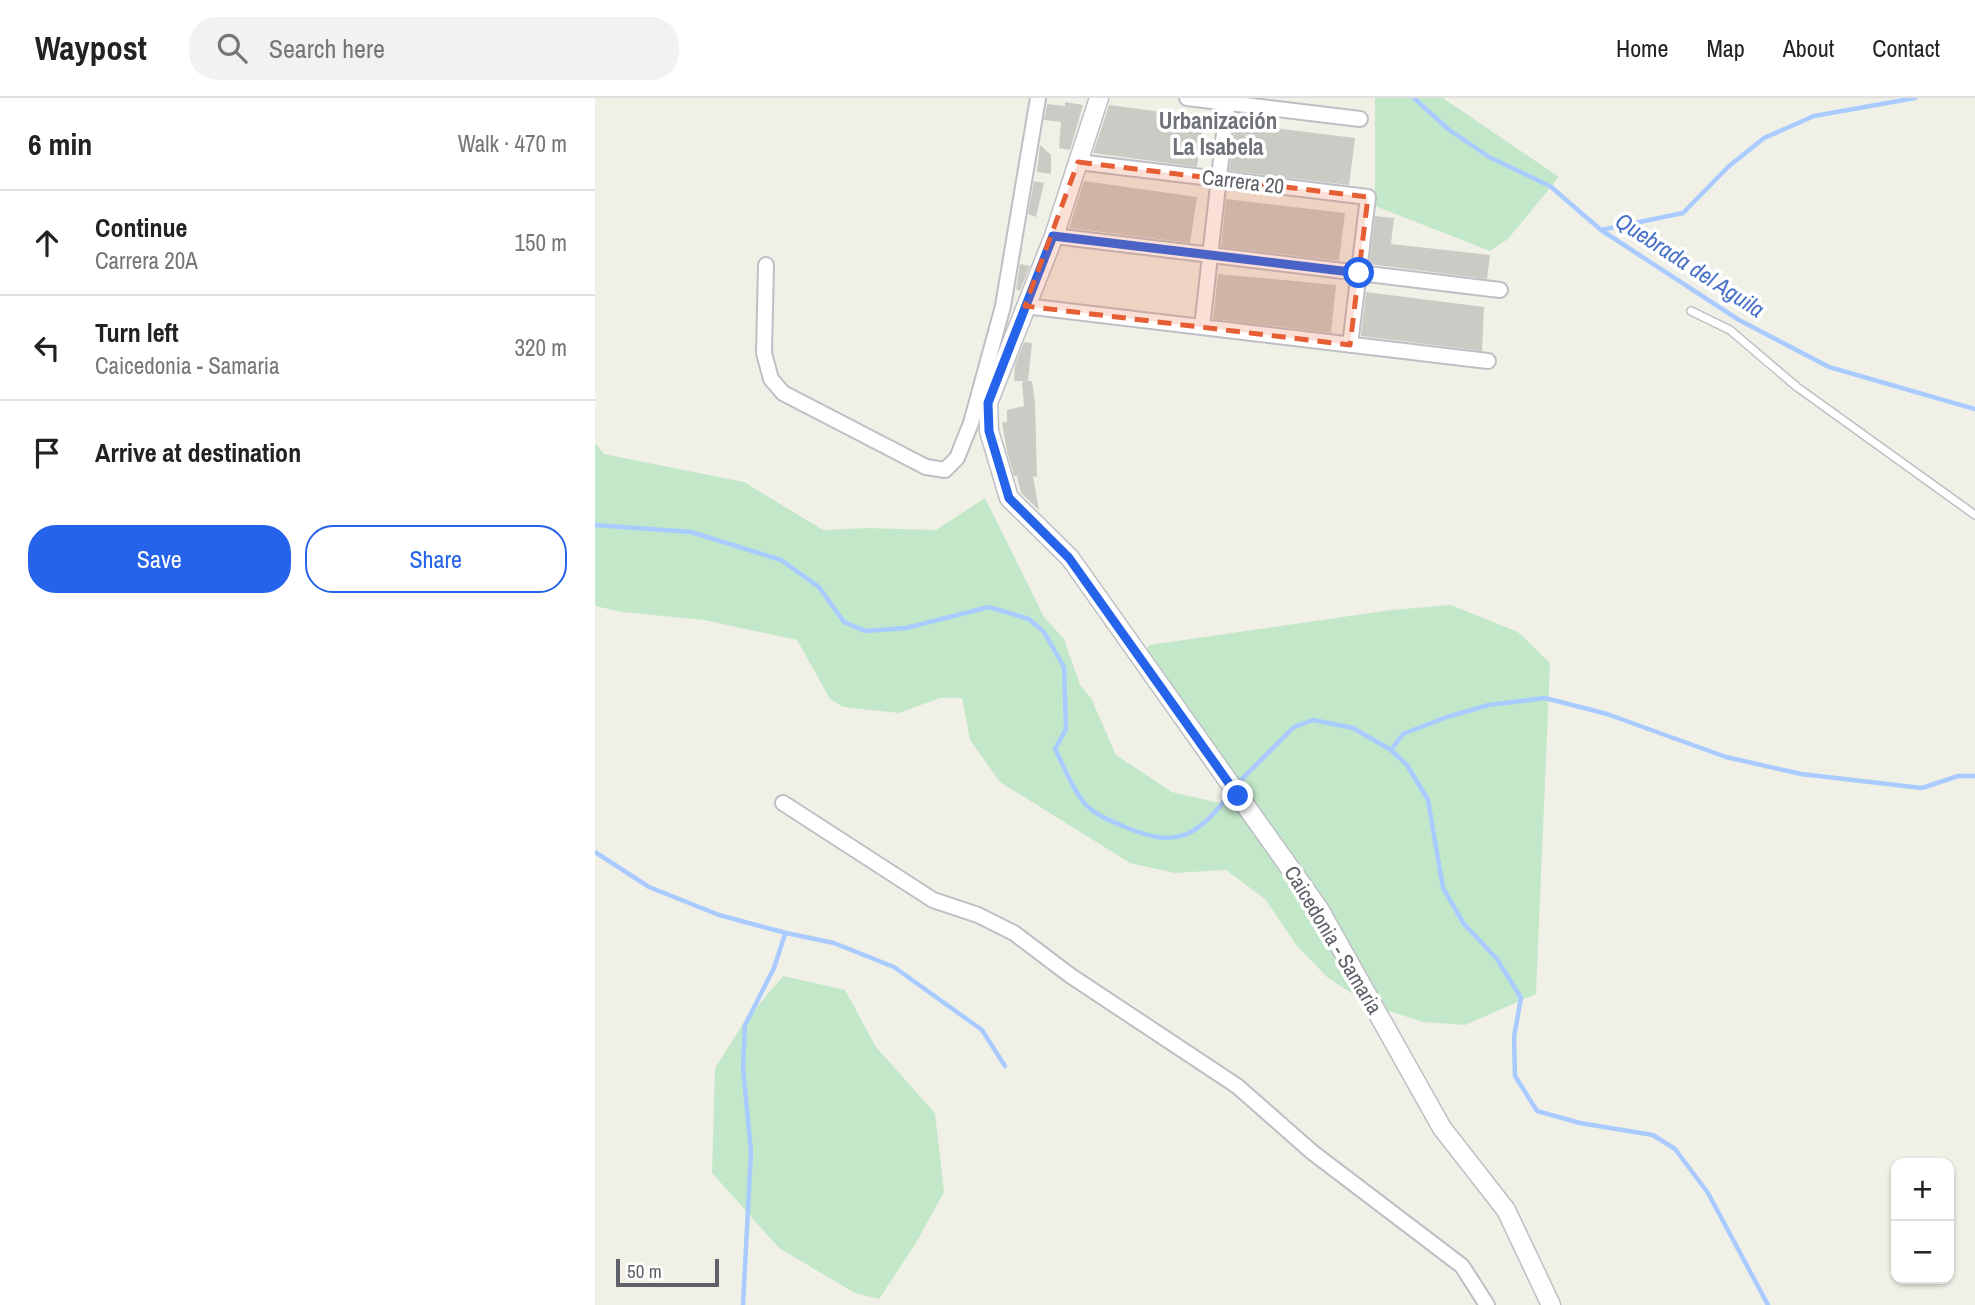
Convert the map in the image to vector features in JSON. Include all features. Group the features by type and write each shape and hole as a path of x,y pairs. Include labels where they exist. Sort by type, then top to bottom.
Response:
{"street":[{"path":"766,265 764,353 771,379 783,393 926,467 945,470 957,458 971,423 1003,306 1038,98"},
{"name":"Caicedonia - Samaria","path":"1100,98 1053,236 988,403 989,431 1009,498 1069,558 1319,909 1442,1128 1506,1210 1551,1305"},
{"path":"1187,98 1228,100 1360,119"},
{"path":"1202,327 1228,100"},
{"name":"Carrera 20","path":"1077,162 1368,197 1359,273"},
{"path":"1053,236 1500,290"},
{"path":"1350,345 1359,273"},
{"path":"1025,306 1488,361"},
{"path":"783,803 933,900 978,915 1014,933 1072,976 1237,1086 1312,1152 1462,1266 1487,1305"}],"lane":[{"path":"1691,311 1730,330 1797,387 1975,515"}],"highlighted area":[{"path":"1078,162 1368,197 1350,345 1025,306"}],"green space":[{"path":"1375,98 1443,98 1559,177 1508,239 1490,251 1375,206"},
{"path":"595,443 604,454 744,482 823,530 936,530 985,498 1044,617 1064,639 1080,685 1091,698 1116,755 1172,792 1224,804 1235,800 1140,663 1149,645 1391,610 1451,605 1518,632 1550,663 1536,994 1465,1025 1423,1022 1370,1005 1328,978 1297,946 1265,899 1226,870 1175,873 1130,863 1000,782 970,740 962,698 940,698 899,713 843,707 830,699 797,640 704,620 622,612 595,606"},
{"path":"783,976 845,990 876,1047 935,1113 944,1192 916,1243 879,1299 855,1293 779,1248 712,1173 715,1068 745,1021"}],"building":[{"path":"1065,102 1083,105 1070,150 1059,148 1061,122 1044,120 1047,104 1065,106"},
{"path":"1109,105 1199,117 1204,120 1197,167 1093,153"},
{"path":"1235,123 1355,138 1349,185 1229,171"},
{"path":"1040,145 1051,155 1051,174 1037,172"},
{"path":"1034,181 1044,183 1036,217 1028,214"},
{"path":"1084,181 1197,197 1190,243 1069,228"},
{"path":"1226,199 1345,213 1339,261 1221,247"},
{"path":"1375,216 1394,218 1391,244 1490,255 1487,279 1369,264"},
{"path":"1020,264 1030,266 1020,291 1016,289"},
{"path":"1218,274 1336,285 1331,333 1213,319"},
{"path":"1366,292 1484,307 1482,351 1361,336"},
{"path":"1024,342 1032,343 1028,381 1032,381 1035,403 1037,477 1033,476 1039,510 1021,493 1007,452 1002,422 1007,422 1007,410 1024,406 1022,382 1025,381 1014,381 1015,365"}],"waterway":[{"name":"Quebrada del Aguila","path":"1414,98 1448,129 1489,157 1550,186 1601,230 1739,320 1829,367 1975,409"},
{"path":"1601,230 1683,213 1728,167 1764,138 1814,116 1915,98"},
{"path":"595,525 691,532 781,560 819,587 844,622 865,631 906,628 989,607 1029,619 1044,632 1064,667 1066,729 1055,749 1077,793 1091,810 1143,834 1173,838 1196,829 1230,794"},
{"path":"1391,750 1403,734 1447,717 1489,705 1545,698 1607,714 1726,757 1801,774 1922,788 1958,776 1975,776"},
{"path":"1237,784 1294,727 1313,720 1353,728 1391,750 1407,765 1428,800 1443,888 1464,924 1497,959 1521,998 1514,1037 1515,1076 1537,1111 1580,1123 1653,1135 1675,1149 1708,1193 1768,1305"},
{"path":"595,852 649,887 719,915 834,943 894,967 982,1030 1005,1066"},
{"path":"743,1305 751,1152 743,1067 745,1025 774,968 785,934"}],"district":[{"name":"Urbanización La Isabela","path":"1218,134"}],"route":[{"path":"1238,796 1069,558 1009,498 989,431 988,403 1053,236 1359,273"}]}
